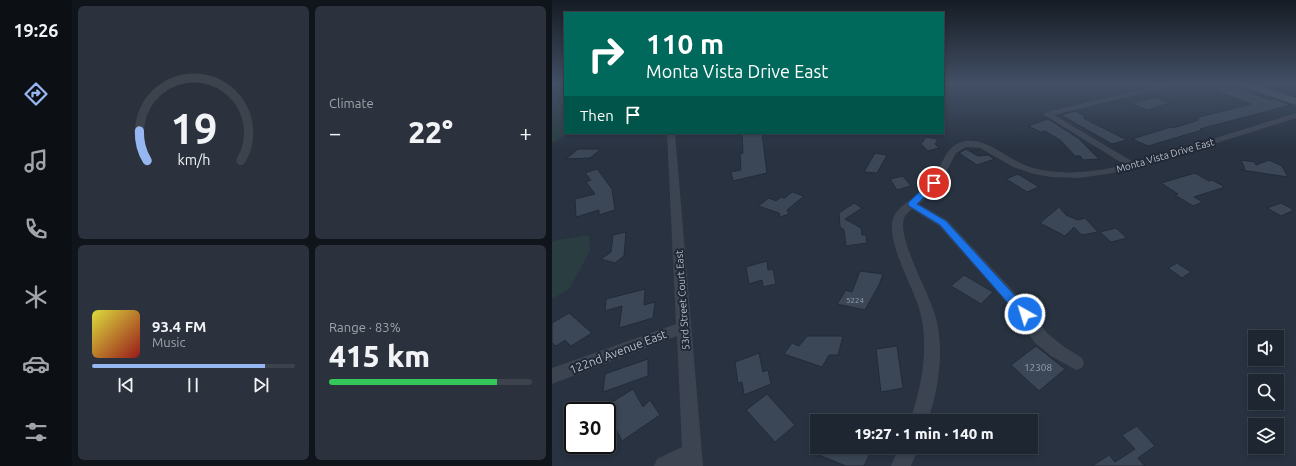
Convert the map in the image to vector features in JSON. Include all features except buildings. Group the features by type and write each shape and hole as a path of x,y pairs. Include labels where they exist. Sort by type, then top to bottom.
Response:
{"street":[{"path":"1082,106 1047,114 1134,166"},
{"name":"Monta Vista Drive East","path":"921,414 929,379 931,357 930,321 905,257 898,233 898,218 934,183 942,171 950,153 957,147 966,144 981,145 991,148 1019,166 1045,174 1080,174 1134,166 1296,115"},
{"name":"53rd Street Court East","path":"671,134 692,459"},
{"path":"912,204 943,223 1014,301 1041,338 1057,351 1076,363"},
{"name":"122nd Avenue East","path":"552,376 684,327"},
{"path":"901,466 906,454"},
{"path":"664,466 692,459"}],"green space":[{"path":"552,106 564,106 564,134 568,134 552,143"},
{"path":"589,235 590,251 569,289 552,299 552,241"}],"route":[{"path":"934,183 912,204 943,223 1025,314"}]}
